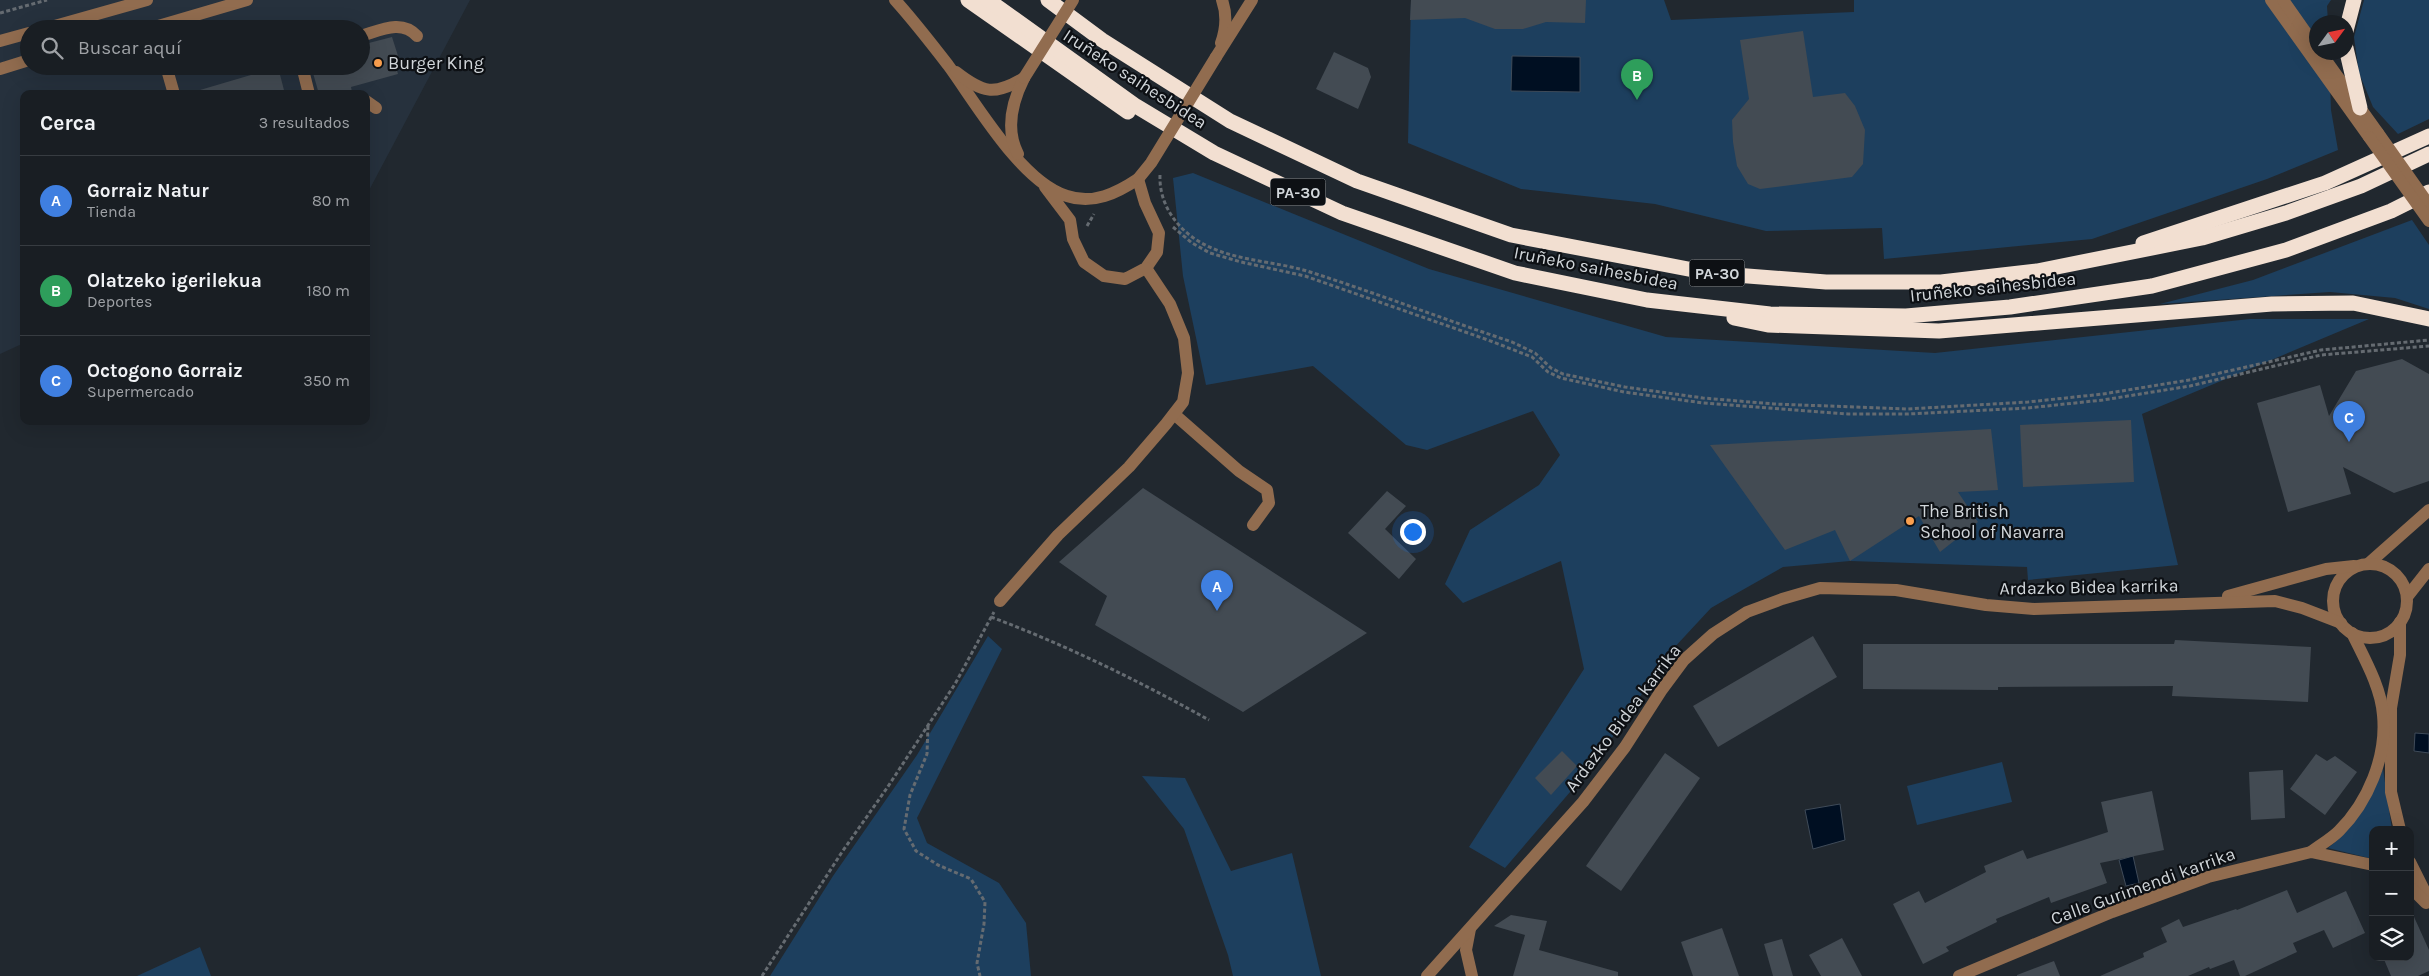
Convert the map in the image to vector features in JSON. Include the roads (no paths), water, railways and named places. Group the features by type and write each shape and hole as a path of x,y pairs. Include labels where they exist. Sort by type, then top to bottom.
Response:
{"highway":[{"path":"968,0 1118,106 1154,127 1248,177 1332,209"},
{"name":"Iruñeko saihesbidea","path":"988,0 1136,106 1214,153 1332,209 1515,273 1647,300 1770,314 1906,316 2010,307 2152,286 2276,253 2391,211 2429,192"},
{"name":"Iruñeko saihesbidea","path":"1048,0 1102,40 1230,121 1357,181 1511,235 1709,272 1826,282 1941,282 2037,271 2202,238 2286,213 2361,186 2429,154"},
{"path":"2350,15 2354,0"},
{"path":"2349,60 2360,108"},
{"path":"2094,261 2179,230 2325,182 2429,136"},
{"path":"1647,300 1768,326 1940,331 2272,304 2353,303 2429,318"}],"street":[{"path":"76,20 147,0"},
{"path":"180,20 246,0"},
{"path":"896,0 950,67 965,92 1026,170 1045,187 1070,220 1073,238 1084,262 1104,276 1125,280 1146,268 1157,252 1158,233 1145,203 1138,180"},
{"path":"1026,170 1014,147 1010,122 1015,98 1024,78 1073,0"},
{"path":"1216,57 1225,34 1225,9 1222,0"},
{"path":"1045,187 1068,197 1093,199 1117,193 1138,180 1151,163 1252,0"},
{"path":"2271,0 2373,135 2429,205"},
{"path":"2283,0 2309,37"},
{"path":"370,34 401,26 409,28 417,36"},
{"path":"0,41 20,35"},
{"path":"2326,60 2360,108 2373,135 2429,221"},
{"path":"0,69 20,63"},
{"path":"950,67 973,85 990,91 1012,86 1024,78"},
{"path":"169,75 173,90"},
{"path":"305,75 309,90"},
{"path":"1000,601 1058,535 1129,466 1183,402 1188,373 1184,338 1170,304 1146,268"},
{"path":"1174,414 1239,471 1267,490 1270,503 1253,525"},
{"path":"2311,852 2338,832 2360,805 2375,774 2382,745 2383,715 2372,674 2352,633 2341,623 2334,607 2335,590 2343,576 2362,565 2429,510"},
{"path":"2352,633 2373,637 2393,630 2400,622 2407,606 2404,586 2394,573 2379,565 2362,565"},
{"name":"Ardazko Bidea karrika","path":"2205,603 2326,569 2362,565"},
{"path":"2407,597 2429,569"},
{"name":"Ardazko Bidea karrika","path":"1427,976 1583,802 1626,747 1661,691 1684,660 1713,634 1747,612 1820,588 1896,590 1986,605 2034,609 2275,601 2302,608 2341,623"},
{"path":"2399,826 2391,792 2392,708 2400,655 2400,622"},
{"name":"Calle Gurimendi karrika","path":"1959,976 2112,912 2208,877 2311,852 2369,864"},
{"path":"2414,870 2429,900"},
{"path":"2414,891 2429,907"},
{"path":"1470,929 1466,950 1472,976"}],"place":[{"name":"Burger King","path":"378,63"},
{"name":"Olatzeko igerilekua","path":"1637,100"},
{"name":"Octogono Gorraiz","path":"2349,442"},
{"name":"The British School of Navarra","path":"1910,521"},
{"name":"Gorraiz Natur","path":"1217,611"}]}
